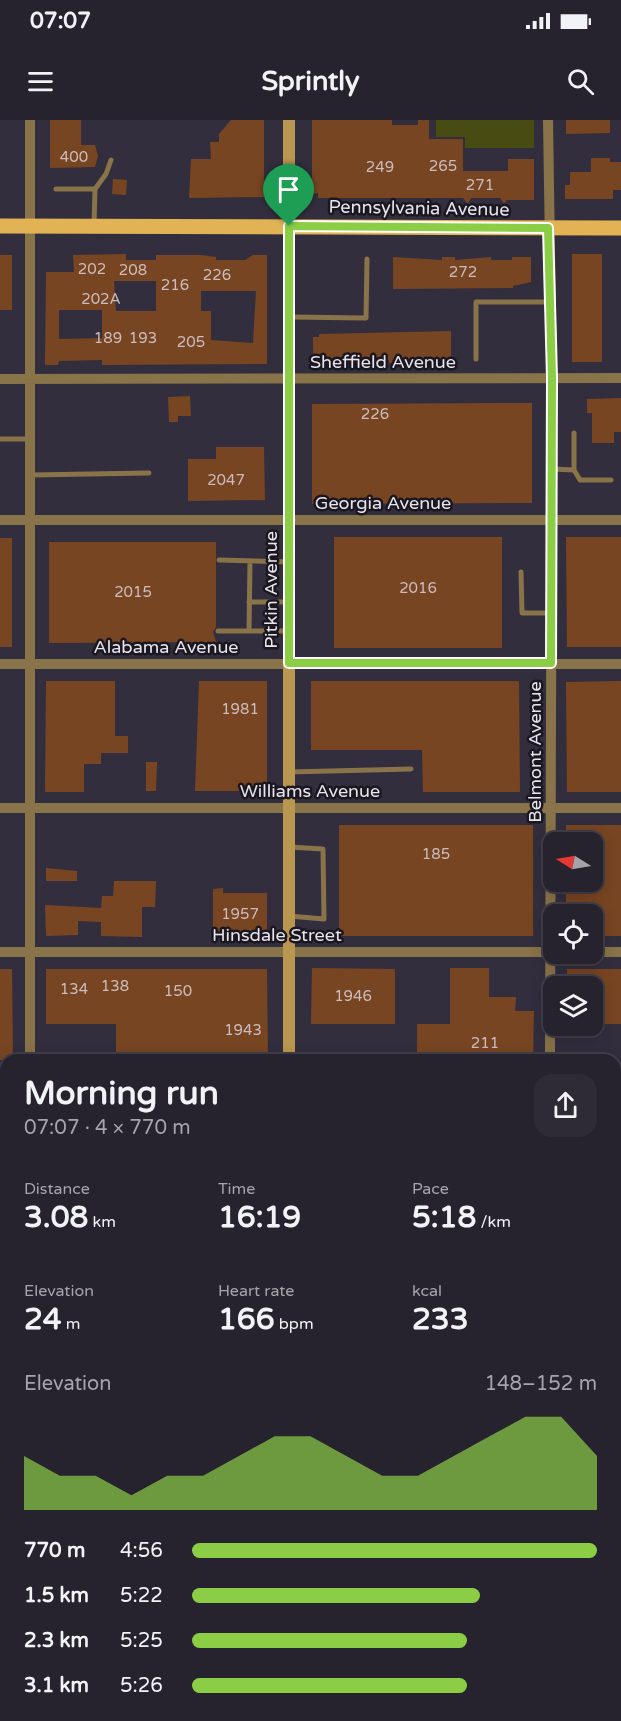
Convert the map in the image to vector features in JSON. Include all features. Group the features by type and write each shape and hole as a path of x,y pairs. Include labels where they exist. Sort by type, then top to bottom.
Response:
{"main road":[{"name":"Pennsylvania Avenue","path":"0,226 621,228"}],"street":[{"path":"30,120 31,226 28,379 30,1054"},
{"name":"Pitkin Avenue","path":"289,120 289,1054"},
{"name":"Belmont Avenue","path":"548,120 552,378 552,904"},
{"name":"Sheffield Avenue","path":"0,379 621,378"},
{"name":"Georgia Avenue","path":"0,520 621,520"},
{"name":"Alabama Avenue","path":"0,664 621,664"},
{"name":"Williams Avenue","path":"0,808 621,808"},
{"name":"Hinsdale Street","path":"0,952 543,952"},
{"path":"603,952 621,952"},
{"name":"Belmont Avenue","path":"550,1054 552,964"}],"lane":[{"path":"94,226 95,189 106,174 111,160"},
{"path":"56,189 95,189"},
{"path":"289,317 366,318 367,259"},
{"path":"476,359 476,302 550,302"},
{"path":"574,433 574,470 580,480 611,480"},
{"path":"0,439 28,439"},
{"path":"552,469 574,470"},
{"path":"28,476 150,473"},
{"path":"219,560 289,562"},
{"path":"249,632 250,561"},
{"path":"521,572 522,613 552,613"},
{"path":"249,602 289,603"},
{"path":"218,631 289,631"},
{"path":"289,772 411,769"},
{"path":"289,847 323,849 324,919 289,916"}],"shaded area":[{"path":"436,120 534,120 534,148 465,148 465,137 436,137"}],"building":[{"path":"50,120 81,120 81,145 95,145 98,156 95,167 50,168"},
{"path":"231,120 264,120 264,197 189,198 191,159 211,159 210,142 219,142 219,134"},
{"path":"312,120 392,120 392,125 418,125 418,120 429,120 429,139 463,139 463,171 508,171 508,159 534,159 534,200 507,200 504,204 500,198 471,198 468,204 463,198 318,198 318,193 312,194"},
{"path":"566,120 610,120 610,133 566,134"},
{"path":"591,158 610,158 610,162 621,162 621,190 613,190 613,199 565,199 565,185 570,185 570,172 591,172"},
{"path":"113,179 127,180 126,195 112,194"},
{"path":"126,254 126,260 156,260 156,255 201,255 216,257 216,260 245,260 253,255 267,255 267,364 102,365 102,360 59,361 58,365 45,365 46,272 74,272 73,255","holes":["114,281 156,281 156,311 116,311","201,291 256,291 253,343 211,340 211,311 201,311","59,310 102,310 102,338 59,339"]},
{"path":"572,254 602,254 602,362 572,362"},
{"path":"0,255 12,255 12,310 0,310"},
{"path":"393,257 442,260 442,257 455,257 455,260 491,257 491,260 512,260 512,257 531,257 531,282 513,286 513,288 393,289"},
{"path":"451,331 451,362 402,360 402,363 389,363 389,360 367,360 367,363 353,363 353,360 313,363 313,337 319,337 319,334"},
{"path":"190,396 191,416 178,416 178,422 169,422 168,397"},
{"path":"621,398 621,432 614,432 614,443 592,443 592,413 587,413 587,399"},
{"path":"532,403 532,503 312,504 312,404"},
{"path":"216,447 264,447 265,500 188,501 188,459 216,459"},
{"path":"334,537 502,537 502,648 334,648"},
{"path":"566,537 621,537 621,647 567,647"},
{"path":"0,538 12,538 12,647 0,647"},
{"path":"49,542 216,542 216,627 213,632 216,642 49,643"},
{"path":"46,681 115,681 115,736 128,736 128,753 101,753 101,764 84,764 84,792 45,792"},
{"path":"199,681 267,681 267,791 195,791"},
{"path":"311,681 519,681 520,792 423,792 422,750 311,750"},
{"path":"621,681 621,792 567,792 566,682"},
{"path":"146,762 157,762 156,791 146,791"},
{"path":"339,825 533,825 533,936 339,936"},
{"path":"566,825 621,825 621,936 603,936 603,904 566,904 566,892 603,892 603,832 566,832"},
{"path":"46,868 77,871 77,881 46,881"},
{"path":"114,881 156,881 155,907 142,907 142,937 101,936 101,922 78,921 78,935 46,936 45,905 101,908 102,896 113,896"},
{"path":"223,888 223,893 267,893 267,935 213,935 213,889"},
{"path":"312,968 395,969 395,1024 311,1024"},
{"path":"450,968 489,968 489,997 516,997 515,1011 534,1011 533,1054 417,1054 417,1024 450,1024"},
{"path":"0,969 12,969 13,1054 0,1054"},
{"path":"46,969 267,969 268,1054 116,1054 116,1024 46,1024"},
{"path":"567,969 621,969 621,1024 603,1024 603,976 567,976"}],"route":[{"path":"289,226 548,228 552,378 551,663 289,663 289,226"}]}
